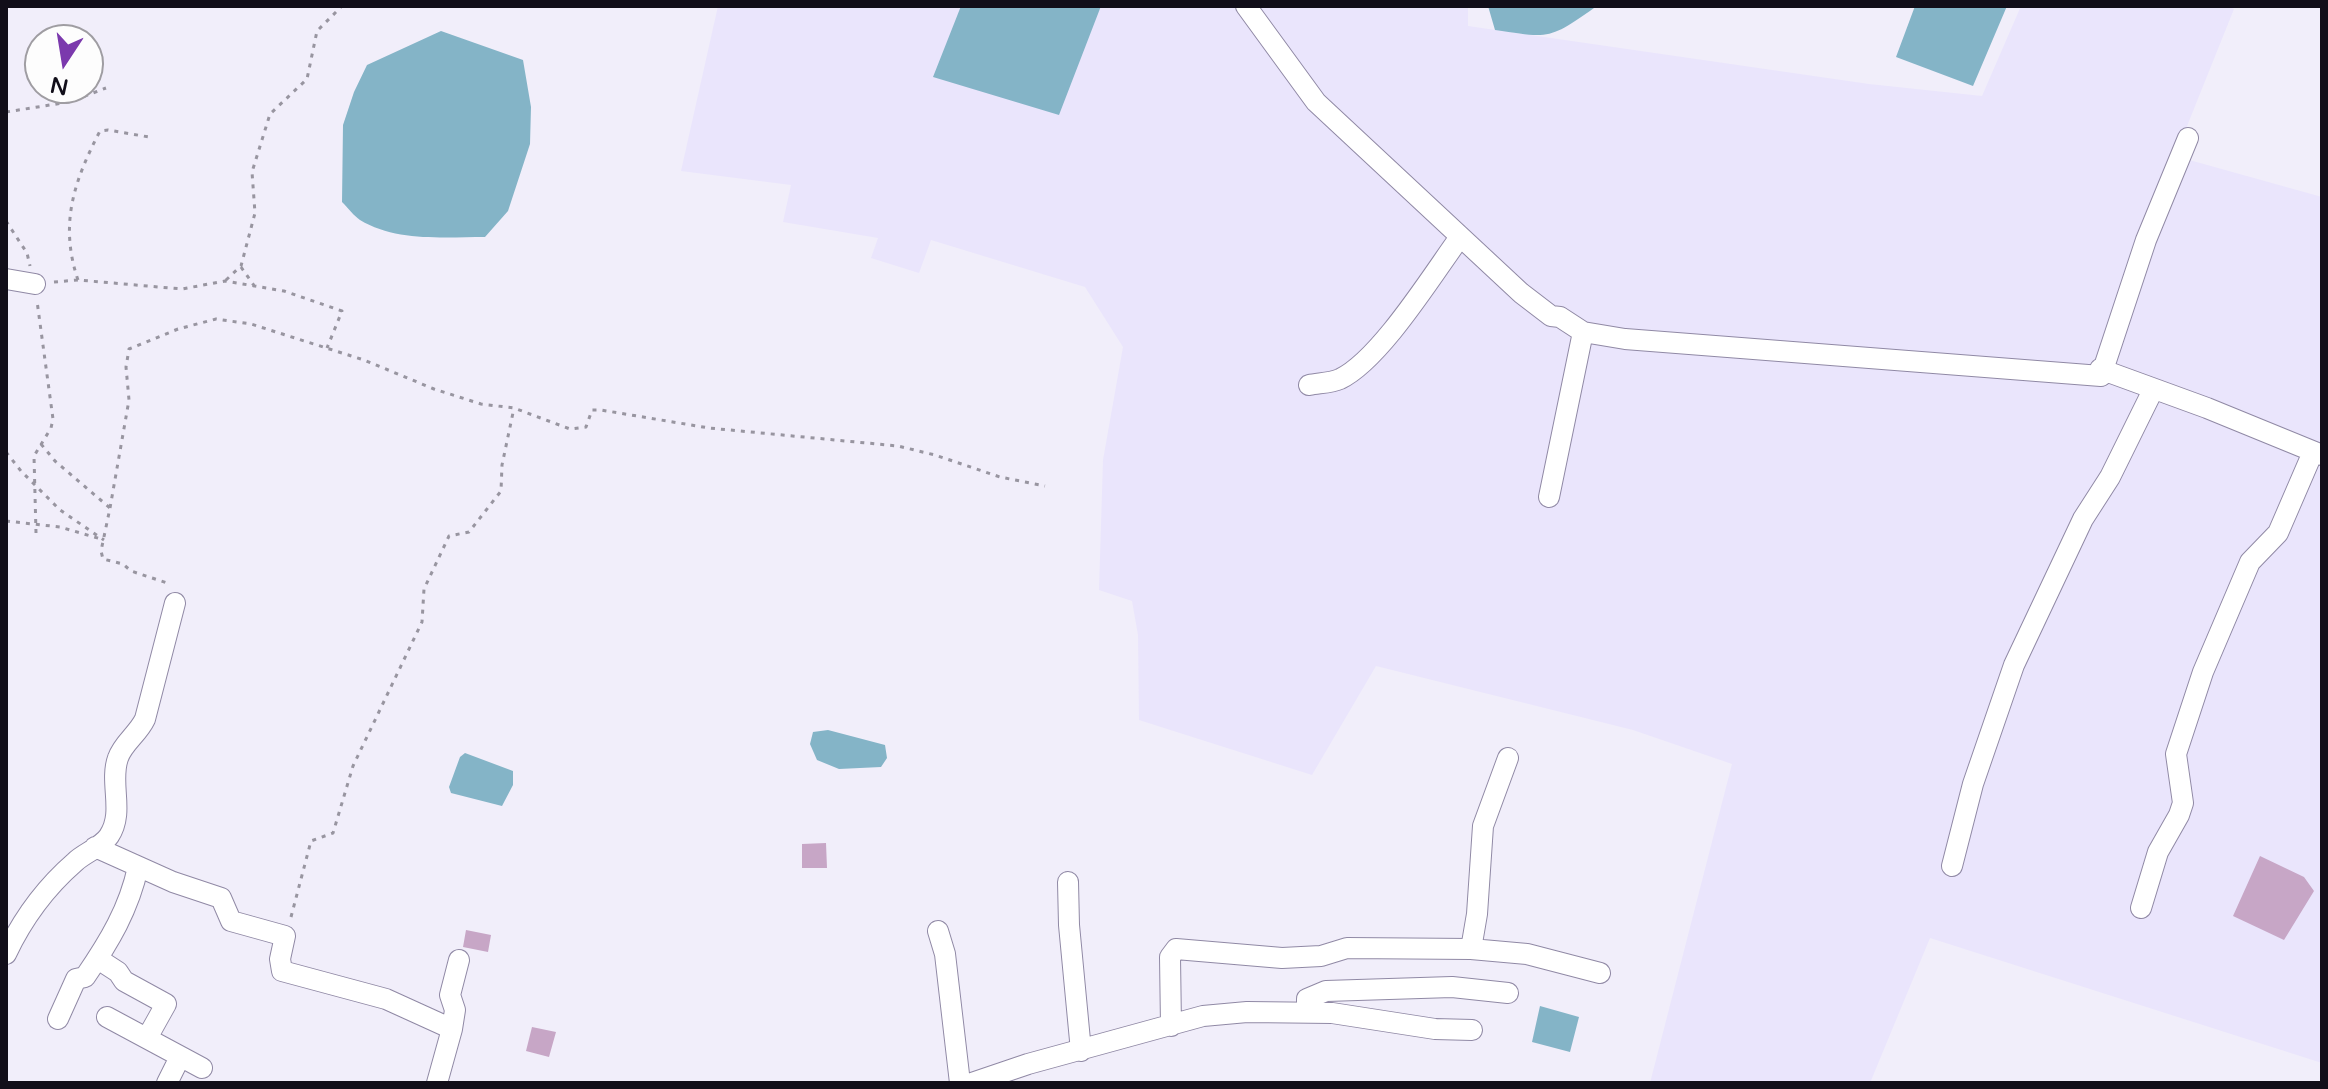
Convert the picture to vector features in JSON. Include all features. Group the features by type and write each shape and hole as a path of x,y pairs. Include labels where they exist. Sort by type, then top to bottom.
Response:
{"street":[{"path":"1246,6 1316,102 1521,293 1551,316 1560,317 1583,332 1625,339 2101,376"},
{"path":"2101,376 2146,240 2188,138"},
{"path":"1309,385 1338,380 1356,369 1395,327 1460,237"},
{"path":"6,279 35,284"},
{"path":"1549,497 1583,332"},
{"path":"2101,376 2100,369 2207,408 2317,454 2278,533 2250,562 2203,672 2176,754 2183,803 2158,852 2141,908"},
{"path":"1952,866 1973,784 2014,665 2083,519 2110,477 2153,390"},
{"path":"6,954 17,930 49,885 108,839 116,816 116,765 122,749 139,733 145,719 175,603"},
{"path":"1471,949 1477,914 1483,826 1508,758"},
{"path":"95,847 138,867 221,898 231,921 285,936 280,959 282,971 386,999 452,1029"},
{"path":"58,1019 76,979 85,977 120,922 132,894 138,867"},
{"path":"1068,882 1081,1051"},
{"path":"938,931 945,954 960,1083"},
{"path":"1171,1026 1170,957 1176,949 1282,958 1321,956 1347,948 1471,949 1527,954 1600,973"},
{"path":"98,959 118,972 124,981 166,1004 147,1038"},
{"path":"437,1083 452,1029 455,1010 450,995 459,960"},
{"path":"1307,1012 1307,999 1326,991 1452,987 1508,993"},
{"path":"972,1083 1028,1064 1203,1016 1307,1012 1376,1018 1435,1029 1472,1030"},
{"path":"107,1017 202,1068"},
{"path":"167,1083 180,1057"}],"path":[{"path":"225,281 241,266 255,213 252,172 270,114 307,79 317,31 342,6"},
{"path":"6,112 69,102 106,88"},
{"path":"78,280 71,259 71,205 76,180 95,141 100,131 108,130 149,137"},
{"path":"6,221 27,253 35,284 53,419 34,456 36,533"},
{"path":"241,266 255,287"},
{"path":"35,284 78,280 182,289 225,281 284,291 342,311 327,348"},
{"path":"175,603 178,592 175,585 103,559 101,551 129,400 126,367 129,349 178,329 216,319 251,324 469,400 514,408 576,430 586,427 592,410 601,410 709,428 898,446 1000,477 1045,486"},
{"path":"285,936 299,894 311,841 333,833 353,766 422,622 424,589 449,536 469,532 501,491 502,465 514,408"},
{"path":"41,444 55,461 110,508"},
{"path":"6,452 60,510 104,540"},
{"path":"6,521 60,527 104,540"}],"shaded area":[{"path":"718,6 1468,6 1468,26 1869,84 1982,96 2021,6 2228,6 2234,9 2175,156 2322,197 2322,1063 1930,938 1870,1083 1650,1083 1732,764 1633,730 1376,666 1312,775 1139,720 1138,635 1132,601 1099,590 1103,460 1123,347 1085,287 931,240 919,273 871,258 878,238 783,222 791,185 681,171"}],"water":[{"path":"961,6 1101,6 1059,115 933,77"},
{"path":"1488,6 1594,8 1557,31 1538,35 1495,30"},
{"path":"1915,6 2007,6 1973,86 1896,57"},
{"path":"441,31 523,60 531,107 530,144 508,211 485,237 421,237 389,232 360,220 342,202 343,125 367,65"},
{"path":"828,730 885,745 887,758 881,767 839,769 817,760 810,744 813,732"},
{"path":"465,753 513,771 513,785 502,806 451,793 449,787 460,757"},
{"path":"1540,1006 1579,1017 1570,1052 1532,1042"}],"building":[{"path":"826,843 827,868 802,868 802,844"},
{"path":"2260,856 2304,877 2314,891 2284,940 2233,916"},
{"path":"466,930 491,935 488,952 463,947"},
{"path":"532,1027 556,1032 549,1057 526,1051"}]}
